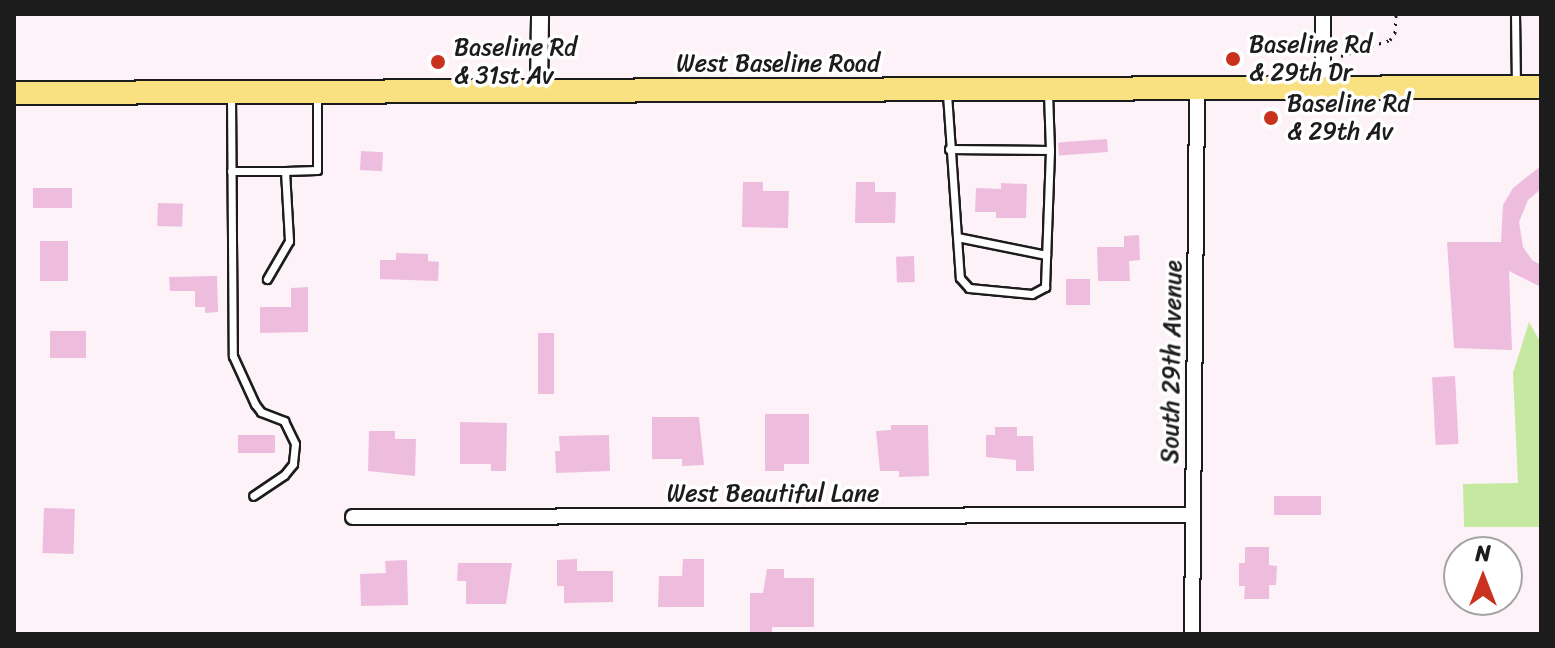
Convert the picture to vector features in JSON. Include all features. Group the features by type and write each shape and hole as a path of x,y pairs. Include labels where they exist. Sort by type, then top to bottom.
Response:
{"main road":[{"name":"West Baseline Road","path":"14,93 1541,87"}],"street":[{"path":"539,90 540,14"},
{"path":"1323,14 1323,89"},
{"name":"South 29th Avenue","path":"1192,634 1197,90"},
{"name":"West Beautiful Lane","path":"353,517 1192,515"}],"lane":[{"path":"1515,14 1516,87"},
{"path":"947,90 960,278 969,288 1032,294 1045,287 1050,150 1047,90"},
{"path":"231,171 317,170 318,92"},
{"path":"231,93 233,356 255,404 261,412 284,421 295,444 293,464 284,475 253,496"},
{"path":"949,149 1050,150"},
{"path":"267,279 289,241 285,171"},
{"path":"957,237 1046,255"}],"path":[{"path":"1341,56 1390,40 1395,33 1396,14"}],"green space":[{"path":"1529,322 1541,343 1541,527 1464,527 1463,484 1518,483 1513,373"}],"building":[{"path":"1107,139 1108,152 1059,155 1058,142"},
{"path":"361,151 383,152 382,171 360,170"},
{"path":"1541,166 1541,189 1528,200 1519,222 1523,247 1532,260 1541,265 1541,287 1509,271 1512,350 1454,348 1447,242 1501,242 1503,205 1513,188"},
{"path":"743,182 763,182 763,191 789,191 788,228 742,227"},
{"path":"856,182 875,182 875,192 896,192 895,223 855,223"},
{"path":"1001,183 1027,184 1026,218 996,218 996,212 975,212 976,188 1001,189"},
{"path":"33,188 72,188 72,208 33,208"},
{"path":"158,203 183,204 182,227 157,226"},
{"path":"1139,235 1140,260 1129,261 1130,281 1098,281 1097,247 1124,247 1124,236"},
{"path":"40,241 68,241 68,281 40,281"},
{"path":"396,253 428,254 428,261 439,262 438,281 380,279 380,260 396,260"},
{"path":"914,256 915,282 897,283 896,257"},
{"path":"217,276 218,312 205,313 205,307 195,307 195,291 170,291 169,277"},
{"path":"1066,279 1090,279 1090,305 1066,305"},
{"path":"308,287 308,332 260,333 260,307 291,307 291,288"},
{"path":"50,331 86,331 86,358 50,358"},
{"path":"538,333 554,333 554,394 538,394"},
{"path":"1455,376 1459,444 1436,445 1432,377"},
{"path":"765,414 809,414 809,464 784,464 784,471 765,471"},
{"path":"652,417 699,417 704,465 682,466 682,459 652,459"},
{"path":"460,422 507,423 506,471 491,471 491,464 460,464"},
{"path":"891,425 928,425 929,476 899,477 899,471 880,471 876,431 891,430"},
{"path":"995,427 1017,427 1017,436 1033,436 1034,471 1016,471 1016,460 986,457 986,435 995,435"},
{"path":"369,431 395,431 395,439 416,439 415,476 368,471"},
{"path":"238,435 275,435 275,453 238,453"},
{"path":"609,435 610,471 556,473 555,451 560,451 559,436"},
{"path":"1274,496 1321,496 1321,515 1274,515"},
{"path":"44,508 75,509 73,554 42,553"},
{"path":"1245,547 1269,547 1269,565 1277,566 1276,585 1269,585 1269,599 1244,599 1245,586 1239,586 1239,563 1245,563"},
{"path":"577,559 577,571 613,571 613,602 564,603 564,586 557,586 557,560"},
{"path":"683,559 704,559 704,607 658,607 659,576 682,576"},
{"path":"407,560 408,605 361,606 360,574 386,573 385,561"},
{"path":"458,563 512,563 506,604 466,604 466,581 457,581"},
{"path":"767,569 784,569 784,578 814,578 814,627 772,627 772,634 750,634 750,593 763,593"}],"place":[{"name":"Baseline Rd & 29th Dr","path":"1233,59"},
{"name":"Baseline Rd & 31st Av","path":"438,62"},
{"name":"Baseline Rd & 29th Av","path":"1271,118"}]}
